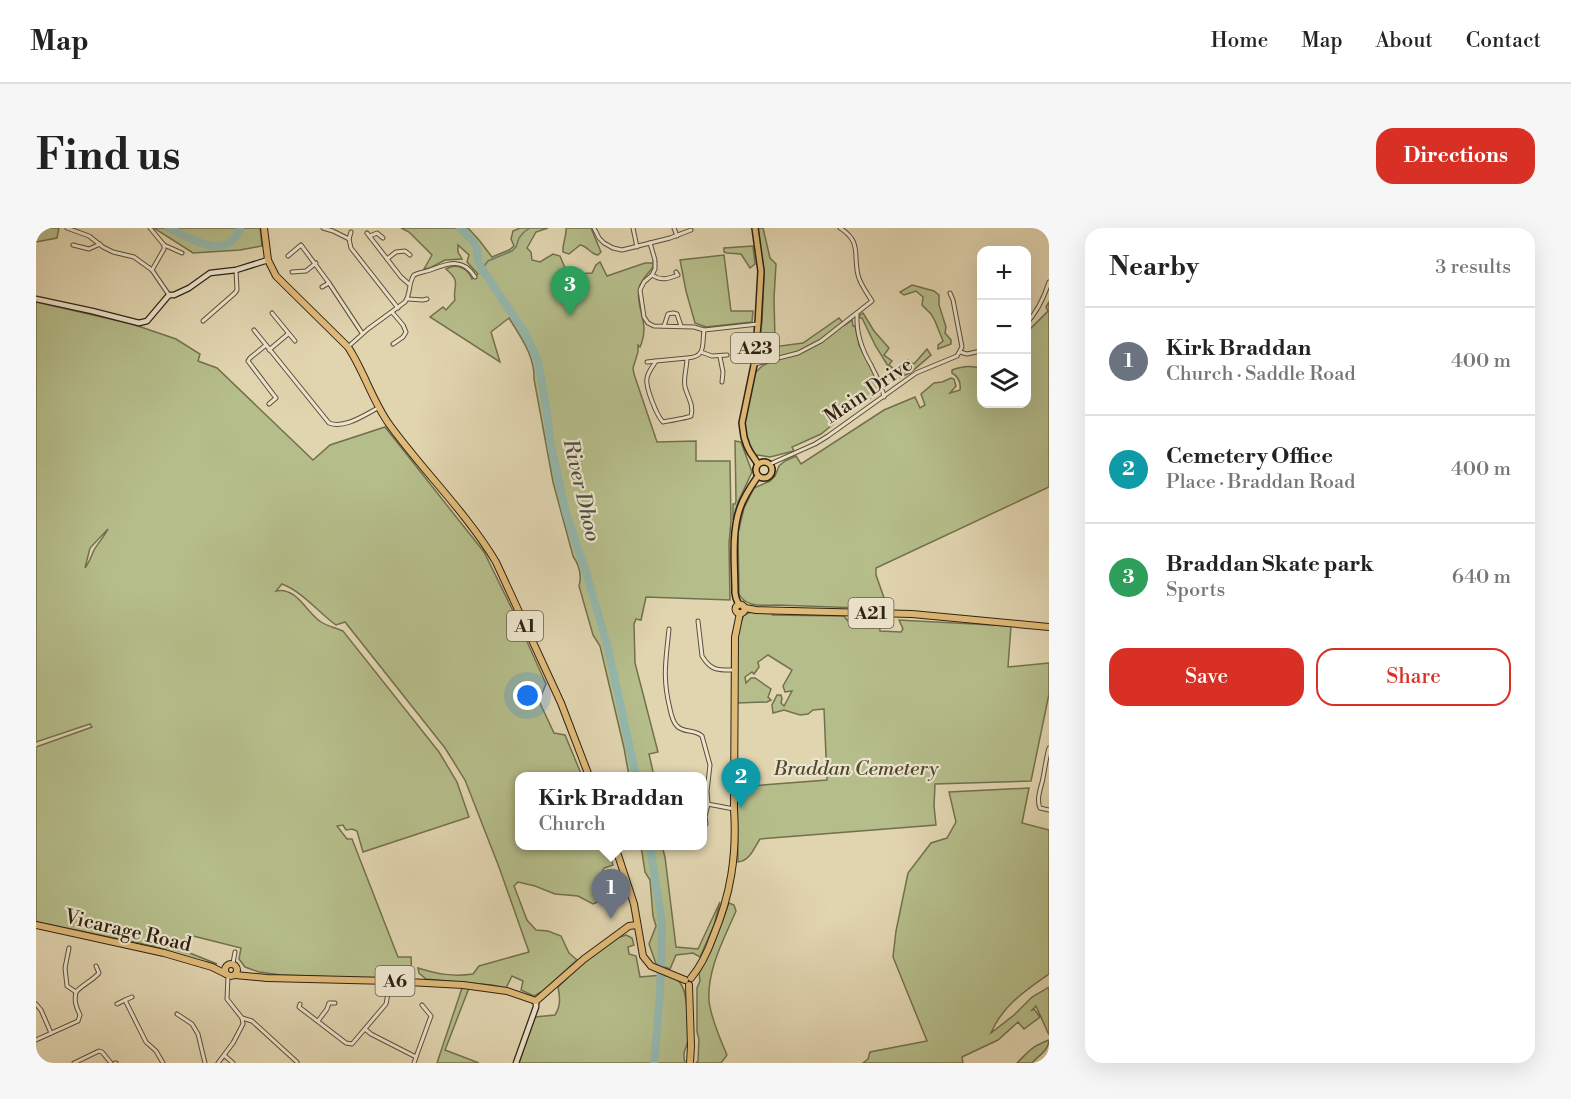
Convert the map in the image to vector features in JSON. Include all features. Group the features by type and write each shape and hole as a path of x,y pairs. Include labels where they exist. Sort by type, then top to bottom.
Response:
{"highway":[{"name":"A1","path":"264,230 268,260 276,276 348,347 378,408 397,435 459,509 496,562 561,703 587,772"},
{"name":"A21","path":"741,609 912,614 1049,627"},
{"path":"690,1063 687,980 709,948 723,915 733,866 735,637 741,609"},
{"path":"616,850 632,895 643,956 651,966 687,980"},
{"name":"Vicarage Road","path":"36,925 147,948 212,968 230,976 390,981 481,987 507,991 536,1001"},
{"path":"536,1001 584,959 629,926 637,925"},
{"path":"232,965 237,971 230,976 224,968 232,965"},
{"name":"Vicarage Road","path":"212,968 232,965 251,975"}],"main road":[{"name":"A23","path":"755,228 761,271 758,324 754,365 742,423 747,446 758,464"},
{"path":"36,299 139,323 147,321 169,295 174,296 189,288 210,273 236,270 268,260"},
{"path":"741,609 735,593 736,524 745,496 758,476 756,468 758,464 765,462 770,464 772,469 770,475 766,478 758,476"},
{"path":"516,1063 536,1007 536,1001"}],"street":[{"path":"67,228 89,236 113,252 134,257 152,270 169,295"},
{"path":"150,228 164,245 182,253"},
{"path":"323,228 349,239"},
{"path":"594,228 599,238 613,248 622,250 677,236 691,230"},
{"path":"633,228 637,247"},
{"path":"674,228 677,236"},
{"path":"754,365 798,353 821,341 872,301 858,274 855,242 840,228"},
{"path":"351,232 349,239 351,248 398,308"},
{"path":"382,238 377,233 368,235 409,284"},
{"path":"650,243 655,269 640,290 644,316 648,323 654,326 694,327 704,330 758,324"},
{"path":"73,245 90,249 100,244"},
{"path":"288,255 301,244 362,333"},
{"path":"152,270 164,245"},
{"path":"387,259 405,249 410,255"},
{"path":"348,347 362,333 406,300 409,284 414,275 451,262 461,264 472,271 475,277"},
{"path":"292,272 306,271 316,263"},
{"path":"203,321 237,290 236,270"},
{"path":"652,275 667,279 678,275 676,272"},
{"path":"1031,319 1043,300 1049,282"},
{"path":"322,287 329,283"},
{"path":"950,293 961,341 960,352 967,354 977,352"},
{"path":"406,300 427,299"},
{"path":"392,312 406,332 393,344"},
{"path":"272,313 295,341"},
{"path":"664,326 668,314 673,313 677,314 681,326"},
{"path":"857,314 856,325 861,344 881,385 884,397"},
{"path":"254,330 329,423 343,424 378,408"},
{"path":"647,362 697,357 701,352 704,330"},
{"path":"269,350 288,333"},
{"path":"266,345 248,361 279,402"},
{"path":"701,352 708,356 727,355"},
{"name":"Main Drive","path":"770,464 815,444 916,374 954,358 960,352"},
{"path":"656,361 647,376 647,383 660,420 666,422 677,418 688,418 692,412 693,408 684,379 687,371 687,357"},
{"path":"720,357 722,382"},
{"path":"269,404 276,398"},
{"path":"698,621 702,656 709,666 714,669 734,670"},
{"path":"669,629 664,663 665,689 675,724 679,729 696,732 702,736 710,765 707,808"},
{"path":"1049,748 1038,802 1040,808 1049,810"},
{"path":"708,804 734,809"},
{"path":"69,948 65,968 67,986 76,992"},
{"path":"232,965 235,952"},
{"path":"96,966 99,973"},
{"path":"36,1040 78,1021 80,1015 76,1006 76,992 99,973"},
{"path":"99,973 104,974"},
{"path":"218,1063 225,1056 243,1024 242,1018 227,999 230,976"},
{"path":"298,1006 346,1043 352,1044 386,1004 390,981"},
{"path":"117,1004 132,997"},
{"path":"125,1000 146,1042 156,1051 163,1063"},
{"path":"324,1003 336,1003"},
{"path":"318,1022 329,1003"},
{"path":"36,1004 51,1033"},
{"path":"414,1063 431,1016 422,1005"},
{"path":"177,1014 192,1024 198,1034 205,1063"},
{"path":"242,1018 252,1021 297,1062"},
{"path":"365,1029 416,1057"},
{"path":"74,1063 99,1051 114,1063"},
{"path":"225,1056 233,1063"}],"green space":[{"path":"36,228 59,228 57,238 36,242"},
{"path":"154,228 260,228 262,246 193,253"},
{"path":"401,228 468,228 492,257 514,246 511,239 513,231 520,228 548,228 536,232 527,248 531,252 532,260 540,262 553,254 560,256 565,268 568,285 566,287 577,284 574,279 576,274 592,273 600,262 607,276 645,263 653,263 653,267 639,288 638,296 644,330 640,347 638,345 633,368 634,374 657,442 696,441 696,461 730,461 731,522 730,600 646,597 641,620 636,619 634,624 635,663 658,752 649,754 653,772 628,772 600,646 593,635 579,586 579,570 553,482 534,371 526,347 509,318 491,332 500,362 430,317 443,307 446,310 455,300 455,280 446,269 454,266 461,268 468,272 472,279 478,274 467,262 469,255 458,245 458,252 462,259 445,260 424,269 432,255 409,232"},
{"path":"566,228 591,228 601,252 598,255 595,254 580,245 569,254 563,252"},
{"path":"758,228 763,228 770,258 776,264 773,347 803,343 839,318 845,325 852,320 859,345 882,390 821,434 792,447 794,451 770,457 757,456 752,451 746,439 744,423 755,373 768,363 767,360 760,358 758,351 764,275"},
{"path":"753,246 755,264 750,268 741,254 724,252 724,248"},
{"path":"724,255 731,311 753,311 752,322 706,327 695,323 680,260"},
{"path":"912,285 934,291 939,295 939,305 946,327 945,333 951,340 951,344 938,349 938,345 943,341 931,314 922,305 923,297 916,291 904,295 900,292"},
{"path":"36,302 132,324 176,339 200,354 198,361 217,368 313,460 330,445 385,427 484,552 546,684 539,701 554,733 565,735 580,772 515,772 515,850 608,850 613,865 604,868 598,880 606,890 604,899 593,904 578,896 555,894 518,882 514,886 527,920 536,930 548,931 561,936 569,953 577,960 543,991 534,996 521,990 523,981 512,976 506,988 426,979 419,973 418,968 445,974 473,974 479,966 529,952 465,780 445,748 345,622 336,625 304,597 282,584 276,591 296,596 321,622 343,631 439,752 457,782 469,817 363,852 357,831 346,830 343,825 337,826 347,839 352,839 398,957 411,957 409,973 390,979 281,975 259,972 245,967 239,959 241,948 189,935 185,951 217,964 196,960 153,946 36,922 36,747 92,727 90,724 36,742","holes":["108,529 85,568 90,548"]},
{"path":"1049,302 1049,487 876,568 876,575 888,609 761,605 750,604 742,598 739,594 738,533 744,508 754,488 770,481 785,461 796,456 801,464 884,410 915,397 920,408 925,405 921,394 934,383 951,378 954,379 956,386 950,393 960,390 959,380 952,370 966,366 977,367 977,408 1031,408 1031,328 1048,311 1046,307"},
{"path":"863,313 874,331 889,348 884,355 892,361 889,365 898,372 908,360 914,364 927,349 931,355 910,373 896,379 862,318 859,318"},
{"path":"735,441 741,442 752,472 738,502 733,520 733,504 736,501"},
{"name":"Braddan Cemetery","path":"751,612 769,612 773,615 844,616 848,621 853,617 879,617 880,631 901,632 903,629 899,620 1011,626 1008,667 1049,663 1049,694 1031,781 935,784 936,825 760,839 749,857 738,862 737,787 827,780 824,709 800,715 784,710 773,713 772,705 777,695 781,695 781,703 784,706 792,691 785,692 783,686 792,670 768,655 758,662 759,667 754,674 752,672 745,677 746,683 751,678 755,678 771,689 768,697 771,700 737,703 738,635 744,615"},
{"path":"1029,788 1022,823 1049,830 1049,974 1008,1007 991,1033 1032,997 1049,987 1049,1035 1036,1006 1031,1011 1034,1009 1040,1017 1024,1029 1018,1022 998,1040 962,1057 963,1063 863,1063 868,1059 870,1052 927,1041 893,957 908,873 931,843 947,838 956,822 949,792"},
{"path":"642,850 663,850 676,947 698,949 720,902 714,925 700,957 693,953 676,955 670,969 656,964 649,944 656,926 650,880 645,872"},
{"path":"729,903 734,905 736,911 717,954 709,989 712,1014 727,1055 721,1063 696,1063 699,1039 697,988 700,981 699,973 713,946"},
{"path":"626,935 632,938 634,945 628,947 629,954 636,956 640,977 669,976 680,982 686,998 688,1040 684,1053 685,1063 519,1063 535,1017 555,1015 557,1012 560,1001 558,987 586,960 617,938"},
{"path":"462,988 469,988 445,1050 479,1063 437,1063"},
{"path":"1049,1040 1045,1050 1032,1063 1017,1063 1031,1049"}],"waterway":[{"name":"River Dhoo","path":"169,228 198,242 218,246 227,244 240,228"},
{"name":"River Dhoo","path":"460,228 473,241 482,269 525,333 538,361 551,446 566,513 608,648 635,772"},
{"path":"482,269 488,261 512,251 519,238 530,228"},
{"name":"River Dhoo","path":"651,850 662,923 660,994 654,1063"}],"place":[{"name":"Braddan Skate park","path":"570,316"},
{"name":"Cemetery Office","path":"741,808"},
{"name":"Kirk Braddan","path":"611,919"}]}
